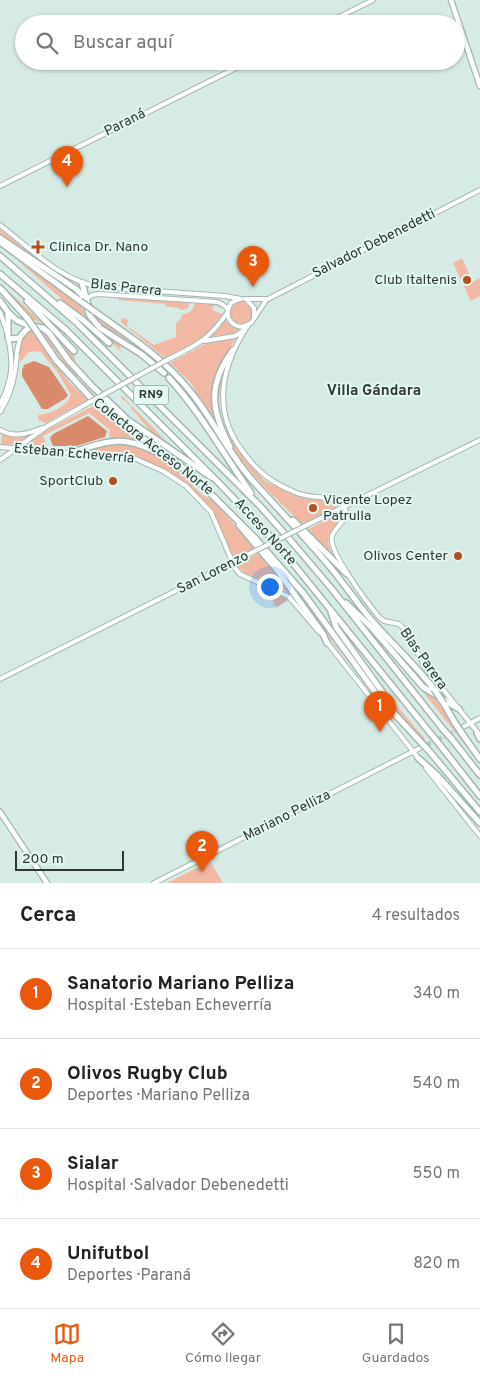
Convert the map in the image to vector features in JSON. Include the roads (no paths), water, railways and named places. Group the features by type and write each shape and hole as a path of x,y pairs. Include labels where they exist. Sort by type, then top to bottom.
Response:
{"highway":[{"path":"0,240 91,311 151,354 179,378 204,410 225,445 251,479 332,569 369,617 410,659 434,689 480,759"},
{"path":"0,240 76,289 82,295 100,328 141,354 164,373"},
{"name":"Acceso Norte","path":"0,256 76,322 260,506 330,588 480,775"},
{"name":"Acceso Norte","path":"0,274 66,330 279,546 480,796"},
{"path":"82,283 91,311"},
{"path":"14,286 74,351"},
{"name":"Colectora Acceso Norte","path":"0,288 28,319 65,371 91,398 114,418 177,463 222,503 264,547 304,594 378,696 430,752 480,812"},
{"path":"39,289 83,320 108,343"},
{"path":"0,301 8,312 21,323 43,328 49,333 69,361 128,420 191,465 217,481"},
{"path":"8,312 8,336 13,340 21,336 32,326"},
{"path":"233,350 218,376 214,401 218,422 237,461"},
{"path":"169,378 198,414 225,457 260,506"},
{"path":"70,453 106,442 122,440 147,447 177,463"},
{"path":"222,503 277,570 323,634 327,643"},
{"path":"276,505 288,514 347,574"},
{"path":"330,588 372,628 423,687 459,709"},
{"path":"329,606 336,627 383,692 387,717"},
{"path":"418,758 480,823"}],"main road":[{"path":"451,0 456,15"},
{"path":"465,42 480,86"},
{"path":"0,812 47,883"}],"street":[{"path":"343,15 373,0"},
{"name":"Paraná","path":"0,186 232,70"},
{"name":"Salvador Debenedetti","path":"254,317 268,299 480,190"},
{"name":"Blas Parera","path":"0,225 50,264 82,283 100,287 243,299"},
{"name":"Blas Parera","path":"87,299 92,295 99,294 209,301 222,303 227,311"},
{"path":"202,342 214,330 233,301 243,299 252,304 255,313 254,317 233,350 225,376 222,394 226,421 236,443 256,468 270,480 300,495 334,499 340,502 344,508"},
{"name":"Salvador Debenedetti","path":"243,299 268,299"},
{"path":"227,311 228,319 232,324 242,327 248,325"},
{"path":"0,312 12,353 12,370 9,386 0,404"},
{"path":"0,460 46,427 167,360 202,342 235,336 245,330"},
{"path":"0,412 14,381 17,350 21,336"},
{"path":"0,430 9,434 21,435 46,427"},
{"name":"San Lorenzo","path":"0,679 480,440"},
{"name":"Esteban Echeverría","path":"0,447 140,460 181,482 213,515 238,572 281,591 289,597 387,717 480,836"},
{"name":"Blas Parera","path":"344,508 347,513 345,520 332,536 332,540 347,574 379,617 384,621 399,624 406,631 425,668 479,736"},
{"path":"462,729 480,718"},
{"name":"Mariano Pelliza","path":"154,883 420,748"}],"tunnel":[{"path":"422,747 461,728"}],"place":[{"name":"Unifutbol","path":"67,187"},
{"name":"Clinica Dr. Nano","path":"38,247"},
{"name":"Club Italtenis","path":"467,280"},
{"name":"Sialar","path":"253,287"},
{"name":"SportClub","path":"113,481"},
{"name":"Vicente Lopez Patrulla","path":"313,508"},
{"name":"Olivos Center","path":"458,556"},
{"name":"Sanatorio Mariano Pelliza","path":"380,732"},
{"name":"Olivos Rugby Club","path":"202,872"}],"district":[{"name":"Villa Gándara","path":"374,391"}]}
